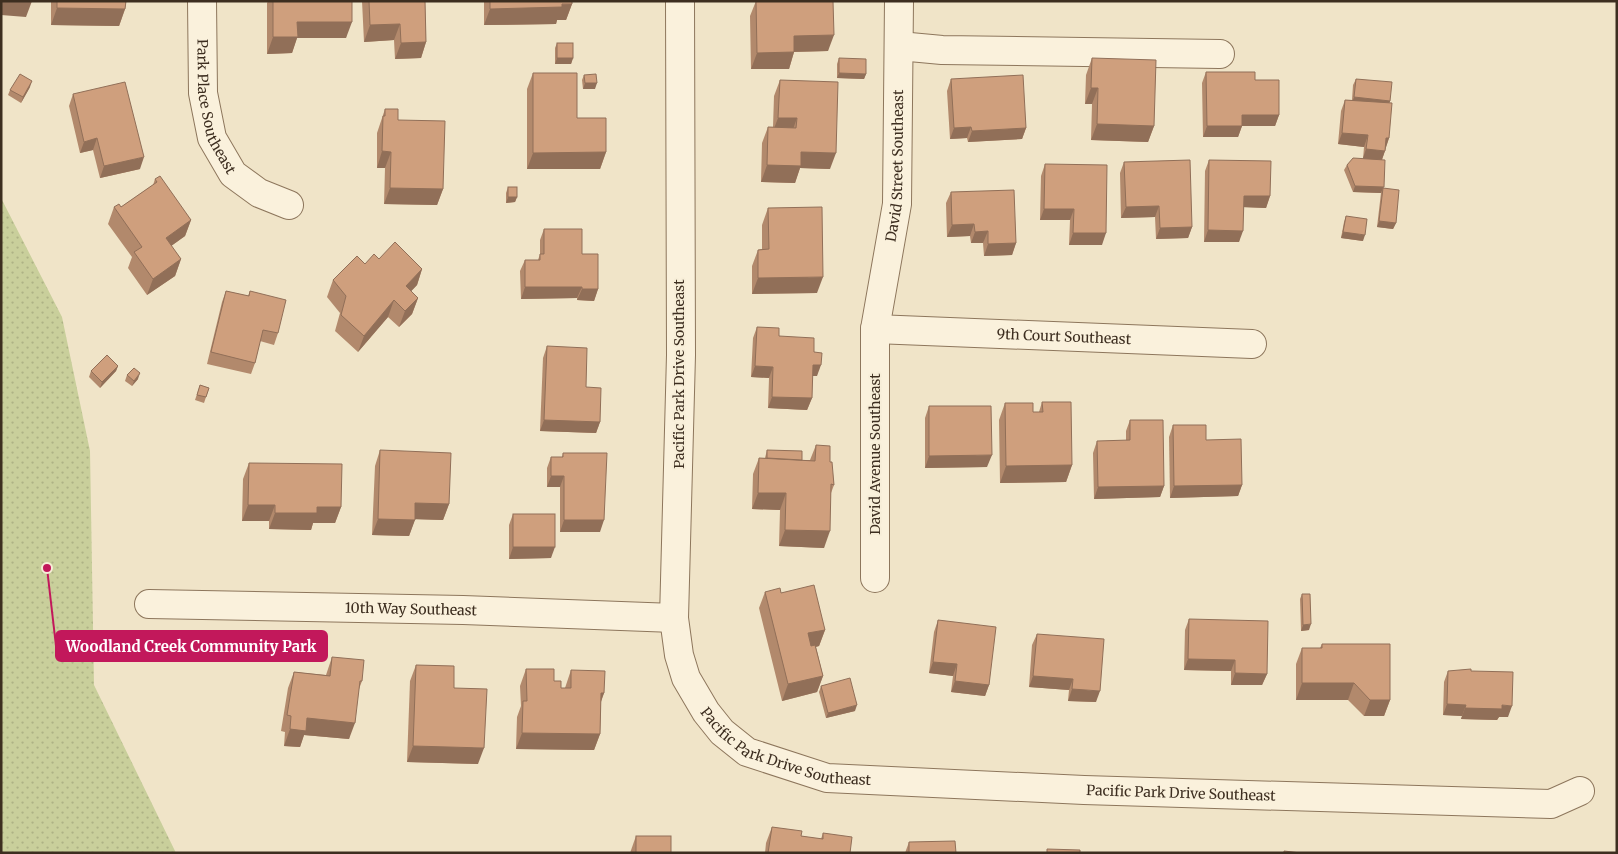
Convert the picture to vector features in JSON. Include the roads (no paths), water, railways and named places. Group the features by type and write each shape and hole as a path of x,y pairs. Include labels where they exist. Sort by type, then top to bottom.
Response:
{"street":[{"name":"Park Place Southeast","path":"202,1 204,93 212,138 233,174 259,193 289,205"},
{"name":"Pacific Park Drive Southeast","path":"680,1 681,355 674,618 679,654 686,678 706,712 722,732 747,752 827,778 1094,790 1551,804 1580,790"},
{"name":"David Street Southeast","path":"875,329 897,204 899,1"},
{"path":"899,46 942,50 1220,54"},
{"name":"9th Court Southeast","path":"875,329 1252,344"},
{"name":"David Avenue Southeast","path":"875,329 875,578"},
{"name":"10th Way Southeast","path":"149,604 463,610 674,618"}],"place":[{"name":"Woodland Creek Community Park","path":"47,568"}]}
